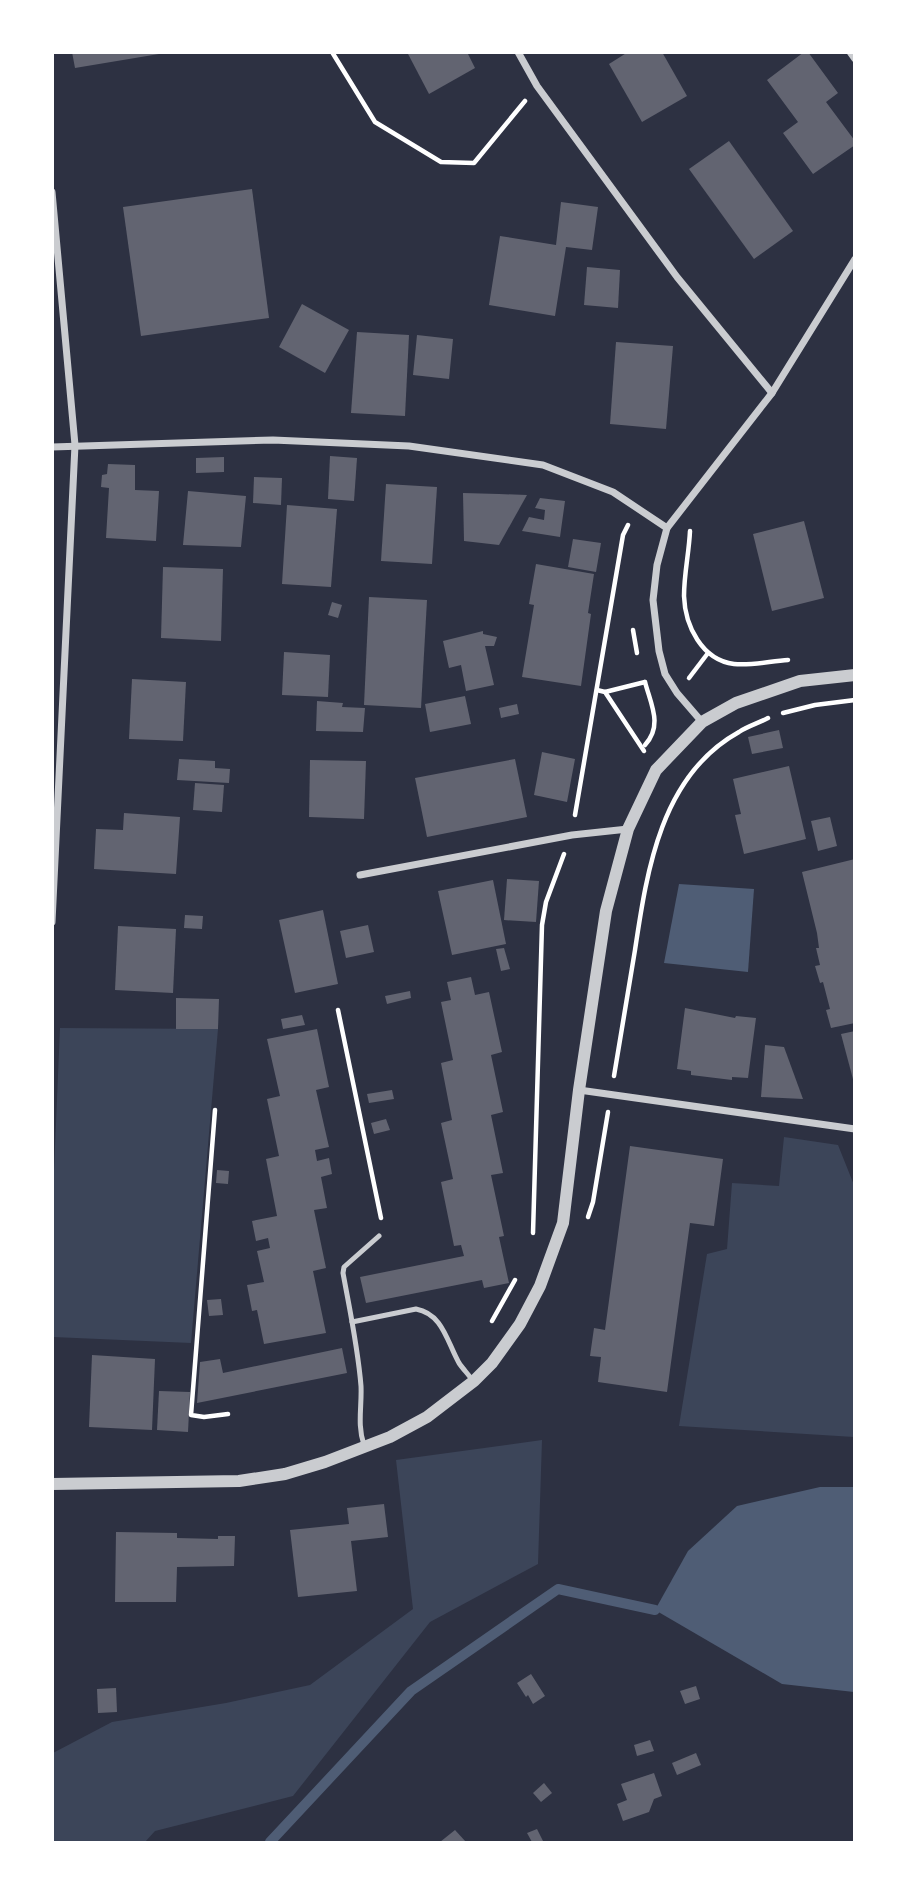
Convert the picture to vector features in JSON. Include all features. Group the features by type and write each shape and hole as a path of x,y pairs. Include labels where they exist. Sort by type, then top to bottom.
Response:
{"street":[{"path":"518,52 537,86 677,277 772,393"},
{"path":"850,52 855,59"},
{"path":"52,192 75,445 52,922"},
{"path":"702,722 665,674 659,651 653,600 657,565 667,528 772,393 855,259"},
{"path":"52,447 273,440 347,441 409,446 544,465 613,492 667,528"},
{"path":"52,1484 239,1480 285,1475 365,1448 427,1417 474,1381 492,1363 520,1324 540,1286 563,1223 579,1090 606,911 628,829 656,770 702,722 736,703 800,681 855,675"},
{"path":"360,875 572,835 628,829"},
{"path":"579,1090 855,1129"}],"lane":[{"path":"365,1448 359,1431 361,1388 344,1267 379,1236"},
{"path":"352,1322 416,1309 426,1311 436,1318 460,1365 474,1381"}],"path":[{"path":"332,52 375,122 441,162 474,163 537,86"},
{"path":"693,495 684,599 696,639 708,653 724,662 737,664 790,660"},
{"path":"531,1240 534,1229 542,925 546,902 572,835 623,535 637,508"},
{"path":"633,630 638,657"},
{"path":"642,748 653,736 656,726 643,676"},
{"path":"597,690 606,692 645,682"},
{"path":"606,692 675,799"},
{"path":"586,1224 593,1202 643,896 657,839 675,799 689,778 710,755 737,732 776,714 855,700"},
{"path":"338,1010 381,1222 379,1236"},
{"path":"215,1110 191,1415 204,1417 228,1414"},
{"path":"487,1330 520,1272"}],"shaded area":[{"path":"679,884 754,889 748,972 664,963"},
{"path":"60,1028 218,1029 191,1343 53,1337 53,1194"},
{"path":"784,1137 838,1145 854,1185 854,1437 679,1426 707,1254 727,1249 732,1183 779,1186"},
{"path":"542,1440 538,1564 430,1622 293,1796 155,1831 145,1842 53,1842 53,1753 112,1722 226,1703 310,1685 413,1609 396,1460"},
{"path":"820,1487 854,1487 854,1692 782,1684 655,1610 688,1551 737,1506"}],"building":[{"path":"72,52 159,52 159,54 75,68"},
{"path":"407,52 467,52 475,68 429,94"},
{"path":"628,52 662,52 687,96 642,122 609,64"},
{"path":"804,52 808,52 838,93 826,102 855,141 855,145 813,174 783,133 798,122 767,80"},
{"path":"729,141 793,231 754,259 689,169"},
{"path":"252,189 269,318 141,336 123,207"},
{"path":"561,202 598,207 592,250 566,247 555,316 489,305 500,236 556,245"},
{"path":"587,267 620,270 618,308 584,305"},
{"path":"302,304 349,330 325,373 279,347"},
{"path":"357,332 409,335 405,416 351,413"},
{"path":"417,335 453,339 449,379 413,375"},
{"path":"616,342 673,346 666,429 610,424"},
{"path":"330,456 357,458 354,501 328,499"},
{"path":"224,457 224,472 196,473 196,458"},
{"path":"108,464 135,465 135,490 159,491 156,541 106,538 109,488 101,487 102,475 107,474"},
{"path":"254,477 282,478 281,505 253,503"},
{"path":"386,484 437,487 432,564 381,561"},
{"path":"188,491 246,496 241,547 183,545"},
{"path":"463,493 527,495 499,545 464,541"},
{"path":"540,498 565,501 560,537 522,531 529,517 544,520 545,510 535,508"},
{"path":"287,505 337,509 331,587 282,584"},
{"path":"804,521 824,598 772,611 753,534"},
{"path":"573,539 601,543 596,572 568,567"},
{"path":"536,564 594,574 581,686 522,677 534,605 529,604"},
{"path":"163,567 223,569 221,641 161,638"},
{"path":"369,597 427,600 421,708 364,705"},
{"path":"332,602 342,605 338,618 328,615"},
{"path":"483,631 483,634 497,637 494,646 485,646 494,685 466,691 461,665 449,668 443,641"},
{"path":"284,652 330,655 328,697 282,695"},
{"path":"132,679 186,682 183,741 129,739"},
{"path":"465,696 471,724 430,732 425,704"},
{"path":"317,701 343,703 342,707 365,708 363,732 316,731"},
{"path":"517,704 519,714 501,718 499,708"},
{"path":"779,730 783,748 752,754 748,737"},
{"path":"542,752 575,759 567,802 534,795"},
{"path":"179,759 215,761 215,768 230,769 229,783 177,780"},
{"path":"515,759 527,817 427,837 415,778"},
{"path":"310,760 366,761 364,819 309,817"},
{"path":"789,766 806,839 744,854 735,815 741,814 733,779"},
{"path":"195,783 224,785 222,812 193,810"},
{"path":"124,813 180,817 176,874 94,869 96,829 123,830"},
{"path":"830,817 837,846 818,851 811,821"},
{"path":"855,859 855,1023 831,1028 826,1010 830,1009 823,982 820,983 815,966 820,965 816,948 819,948 817,933 802,872"},
{"path":"507,879 539,881 536,922 504,920"},
{"path":"493,880 506,944 452,955 438,891"},
{"path":"323,910 338,984 295,993 279,920"},
{"path":"185,915 203,916 202,929 184,928"},
{"path":"368,925 374,952 346,958 340,931"},
{"path":"118,926 176,929 173,993 115,990"},
{"path":"504,948 510,969 501,971 496,949"},
{"path":"471,977 475,995 489,992 502,1052 491,1055 503,1112 491,1115 503,1173 491,1175 504,1236 499,1237 509,1283 484,1288 482,1280 366,1303 360,1277 464,1256 461,1245 454,1246 441,1182 453,1179 441,1123 452,1120 441,1063 453,1060 441,1002 451,1000 447,982"},
{"path":"410,991 411,998 387,1004 385,996"},
{"path":"176,998 219,999 218,1029 176,1029"},
{"path":"685,1008 735,1018 756,1018 748,1078 732,1077 732,1080 691,1075 691,1071 677,1069"},
{"path":"302,1015 305,1025 283,1029 281,1019"},
{"path":"317,1029 329,1087 316,1090 329,1147 315,1150 317,1161 329,1158 332,1174 321,1177 327,1208 314,1210 326,1268 313,1271 326,1333 264,1344 257,1310 252,1311 247,1285 264,1282 257,1251 270,1248 268,1238 256,1241 252,1221 277,1216 266,1159 279,1156 267,1099 280,1096 267,1039"},
{"path":"855,1031 855,1083 854,1083 841,1034"},
{"path":"765,1045 784,1047 803,1099 761,1097"},
{"path":"392,1090 394,1099 369,1103 367,1094"},
{"path":"386,1119 390,1130 374,1134 371,1123"},
{"path":"630,1146 723,1159 714,1226 690,1223 667,1392 598,1382 601,1357 590,1356 594,1328 605,1330"},
{"path":"217,1170 229,1171 228,1184 216,1183"},
{"path":"221,1299 223,1315 209,1316 207,1300"},
{"path":"342,1348 347,1373 197,1403 200,1362 220,1359 223,1373"},
{"path":"92,1355 155,1359 152,1430 89,1427"},
{"path":"159,1391 190,1392 188,1432 157,1430"},
{"path":"384,1504 388,1537 351,1541 357,1591 298,1597 290,1530 349,1524 347,1508"},
{"path":"116,1532 177,1533 177,1538 218,1539 218,1536 235,1536 234,1566 177,1567 176,1602 115,1602"},
{"path":"531,1674 545,1696 533,1704 517,1683"},
{"path":"696,1686 700,1699 685,1704 680,1691"},
{"path":"116,1688 117,1712 98,1713 97,1689"},
{"path":"650,1740 654,1751 637,1756 634,1745"},
{"path":"696,1753 701,1765 677,1775 672,1763"},
{"path":"654,1773 662,1796 654,1799 649,1812 623,1821 617,1804 627,1800 621,1784"},
{"path":"544,1783 552,1793 541,1802 533,1793"},
{"path":"537,1829 543,1841 532,1842 527,1833"},
{"path":"455,1830 466,1842 440,1842"}],"waterway":[{"path":"270,1842 411,1691 558,1589 655,1610"}]}
